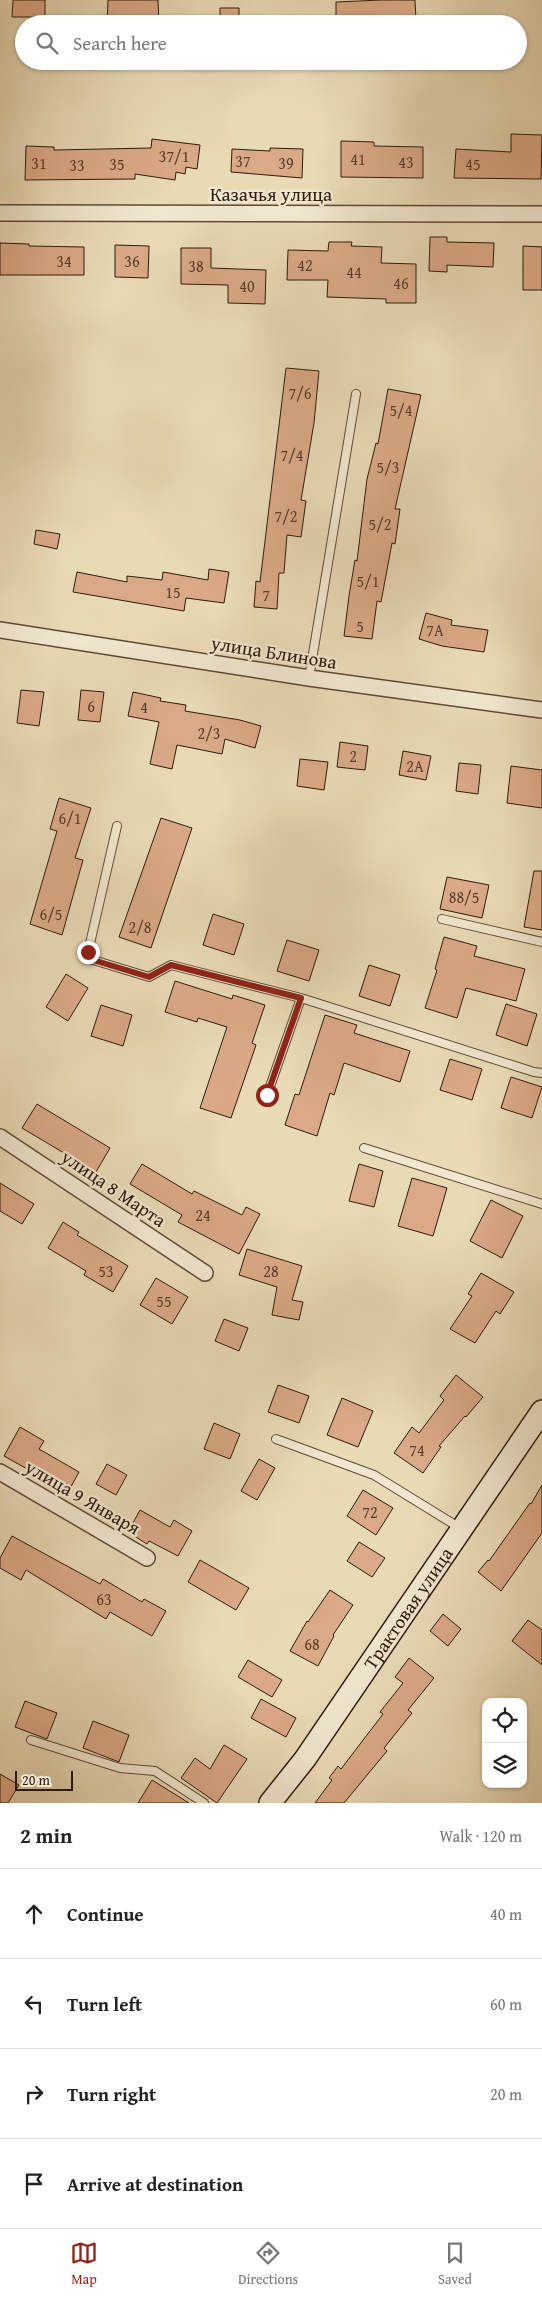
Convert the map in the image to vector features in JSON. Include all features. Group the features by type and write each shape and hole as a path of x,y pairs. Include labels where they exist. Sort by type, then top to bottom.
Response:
{"street":[{"name":"Казачья улица","path":"0,213 542,214"},
{"name":"улица Блинова","path":"0,630 308,678 542,710"},
{"name":"улица 8 Марта","path":"0,1137 205,1272"},
{"name":"Трактовая улица","path":"270,1803 305,1759 463,1530 542,1411"},
{"name":"улица 9 Января","path":"0,1472 147,1558"}],"lane":[{"path":"308,678 356,394"},
{"path":"117,826 88,952 90,959 149,977 171,965 301,998 542,1073"},
{"path":"442,919 542,942"},
{"path":"267,1095 301,998"},
{"path":"364,1148 542,1204"},
{"path":"276,1439 374,1475 463,1530"},
{"path":"31,1740 120,1768 155,1771 204,1803"}],"building":[{"path":"13,0 45,0 45,15 15,15 15,17 12,17"},
{"path":"108,0 158,0 159,15 107,15"},
{"path":"415,0 416,15 336,15 336,2"},
{"path":"220,8 239,8 239,15 220,15"},
{"path":"511,134 542,135 541,179 454,178 456,149 511,152"},
{"path":"152,139 200,145 197,169 186,167 185,174 176,172 175,180 135,174 135,179 25,180 26,146 54,147 54,150 151,148"},
{"path":"341,141 374,142 374,146 423,147 423,178 341,177"},
{"path":"270,148 303,149 302,178 231,172 232,149 270,151"},
{"path":"430,237 447,237 447,242 494,243 493,267 447,265 447,272 429,271"},
{"path":"329,242 352,242 351,246 382,247 381,263 416,264 416,303 386,303 386,299 327,297 328,280 287,280 288,250 328,251"},
{"path":"0,243 29,244 29,246 84,247 84,275 0,275"},
{"path":"115,245 149,246 148,278 115,277"},
{"path":"523,246 542,247 542,290 523,290"},
{"path":"181,248 211,248 211,268 266,270 265,304 228,303 228,285 181,284"},
{"path":"286,368 319,371 314,423 301,500 306,501 301,537 287,535 284,573 279,573 277,609 254,607 256,581 260,582"},
{"path":"388,389 421,395 395,509 400,509 395,544 392,543 381,602 377,601 372,639 344,636 355,560 357,561 367,479 376,443 378,444"},
{"path":"36,530 60,534 57,549 34,544"},
{"path":"209,569 229,572 224,603 186,598 184,611 73,592 77,572 127,582 127,576 162,580 163,572 208,580"},
{"path":"426,613 452,620 451,625 488,630 484,652 442,646 419,639"},
{"path":"21,690 44,692 39,726 17,723"},
{"path":"81,690 104,692 100,722 78,720"},
{"path":"133,692 161,698 160,701 186,705 185,711 240,720 261,726 255,748 225,739 222,754 177,745 172,769 150,764 159,722 128,716"},
{"path":"340,742 368,746 365,770 337,767"},
{"path":"403,751 431,756 426,780 399,775"},
{"path":"300,759 328,762 324,790 297,786"},
{"path":"459,763 481,765 478,794 456,791"},
{"path":"511,766 542,770 542,808 507,803"},
{"path":"59,798 91,808 75,858 83,860 62,935 30,924 57,831 50,829"},
{"path":"161,818 192,828 151,948 119,937"},
{"path":"534,871 542,871 542,930 524,927"},
{"path":"447,877 489,885 482,918 440,909"},
{"path":"213,914 244,924 234,955 203,945"},
{"path":"444,937 477,946 474,956 525,969 516,1001 466,988 457,1018 425,1008 437,970 435,969"},
{"path":"287,940 319,950 309,981 277,971"},
{"path":"369,965 400,975 390,1006 359,996"},
{"path":"66,974 88,988 68,1021 46,1007"},
{"path":"175,981 232,999 233,995 265,1005 252,1043 256,1045 231,1118 200,1108 227,1027 198,1018 197,1022 165,1012"},
{"path":"506,1004 537,1014 527,1046 496,1035"},
{"path":"101,1005 132,1015 123,1046 91,1036"},
{"path":"325,1015 357,1025 354,1033 410,1051 400,1082 344,1063 334,1095 330,1093 317,1136 285,1125 295,1094 299,1095"},
{"path":"450,1059 482,1069 472,1100 440,1090"},
{"path":"511,1077 542,1087 532,1118 501,1108"},
{"path":"37,1104 110,1148 96,1172 22,1128"},
{"path":"142,1164 192,1194 194,1191 242,1215 246,1207 260,1214 239,1254 178,1222 182,1215 130,1184"},
{"path":"359,1164 383,1171 374,1207 349,1201"},
{"path":"412,1178 447,1188 433,1236 398,1226"},
{"path":"0,1183 34,1204 22,1224 0,1211"},
{"path":"491,1200 523,1216 502,1258 470,1241"},
{"path":"63,1222 79,1232 77,1235 128,1266 113,1292 84,1275 86,1271 48,1248"},
{"path":"247,1249 302,1266 292,1300 303,1302 299,1320 272,1315 277,1287 239,1275"},
{"path":"481,1273 514,1292 500,1314 496,1311 475,1343 450,1329 472,1296 468,1294"},
{"path":"156,1278 188,1297 172,1324 140,1305"},
{"path":"224,1319 248,1328 239,1351 215,1341"},
{"path":"456,1375 483,1397 439,1446 441,1447 423,1473 394,1453 412,1427 419,1433 444,1400 440,1396"},
{"path":"278,1385 309,1396 299,1423 268,1412"},
{"path":"342,1398 373,1411 358,1447 327,1435"},
{"path":"214,1423 240,1434 230,1459 204,1449"},
{"path":"20,1427 44,1441 39,1449 79,1472 68,1492 4,1456"},
{"path":"259,1459 275,1468 257,1500 241,1491"},
{"path":"107,1464 127,1475 116,1495 96,1484"},
{"path":"542,1485 542,1533 501,1591 478,1572 489,1561 531,1504"},
{"path":"363,1490 393,1508 376,1535 347,1516"},
{"path":"140,1510 170,1527 174,1520 192,1531 178,1556 149,1541 147,1544 128,1532"},
{"path":"12,1536 100,1584 103,1579 142,1602 144,1599 166,1611 152,1636 110,1612 106,1619 26,1570 21,1580 0,1568 0,1558"},
{"path":"359,1542 385,1558 372,1577 347,1561"},
{"path":"200,1560 249,1588 236,1610 188,1582"},
{"path":"330,1590 353,1605 333,1635 318,1666 290,1651 307,1621"},
{"path":"443,1614 461,1629 448,1646 430,1631"},
{"path":"528,1620 542,1630 542,1665 512,1641"},
{"path":"409,1658 434,1678 408,1710 412,1713 384,1748 387,1751 344,1803 315,1803 332,1780 329,1778 338,1766 341,1769 383,1714 380,1712 403,1683 395,1677"},
{"path":"248,1660 282,1680 272,1697 238,1677"},
{"path":"261,1699 296,1718 286,1737 251,1718"},
{"path":"25,1701 57,1713 47,1739 15,1727"},
{"path":"93,1721 129,1735 119,1762 83,1748"},
{"path":"224,1745 247,1759 217,1803 181,1778 195,1758 210,1769"},
{"path":"0,1774 19,1785 8,1803 0,1803"},
{"path":"152,1780 189,1803 138,1803"}],"route":[{"path":"88,952 90,959 98,963 149,977 162,972 171,965 301,998 267,1095"}]}
